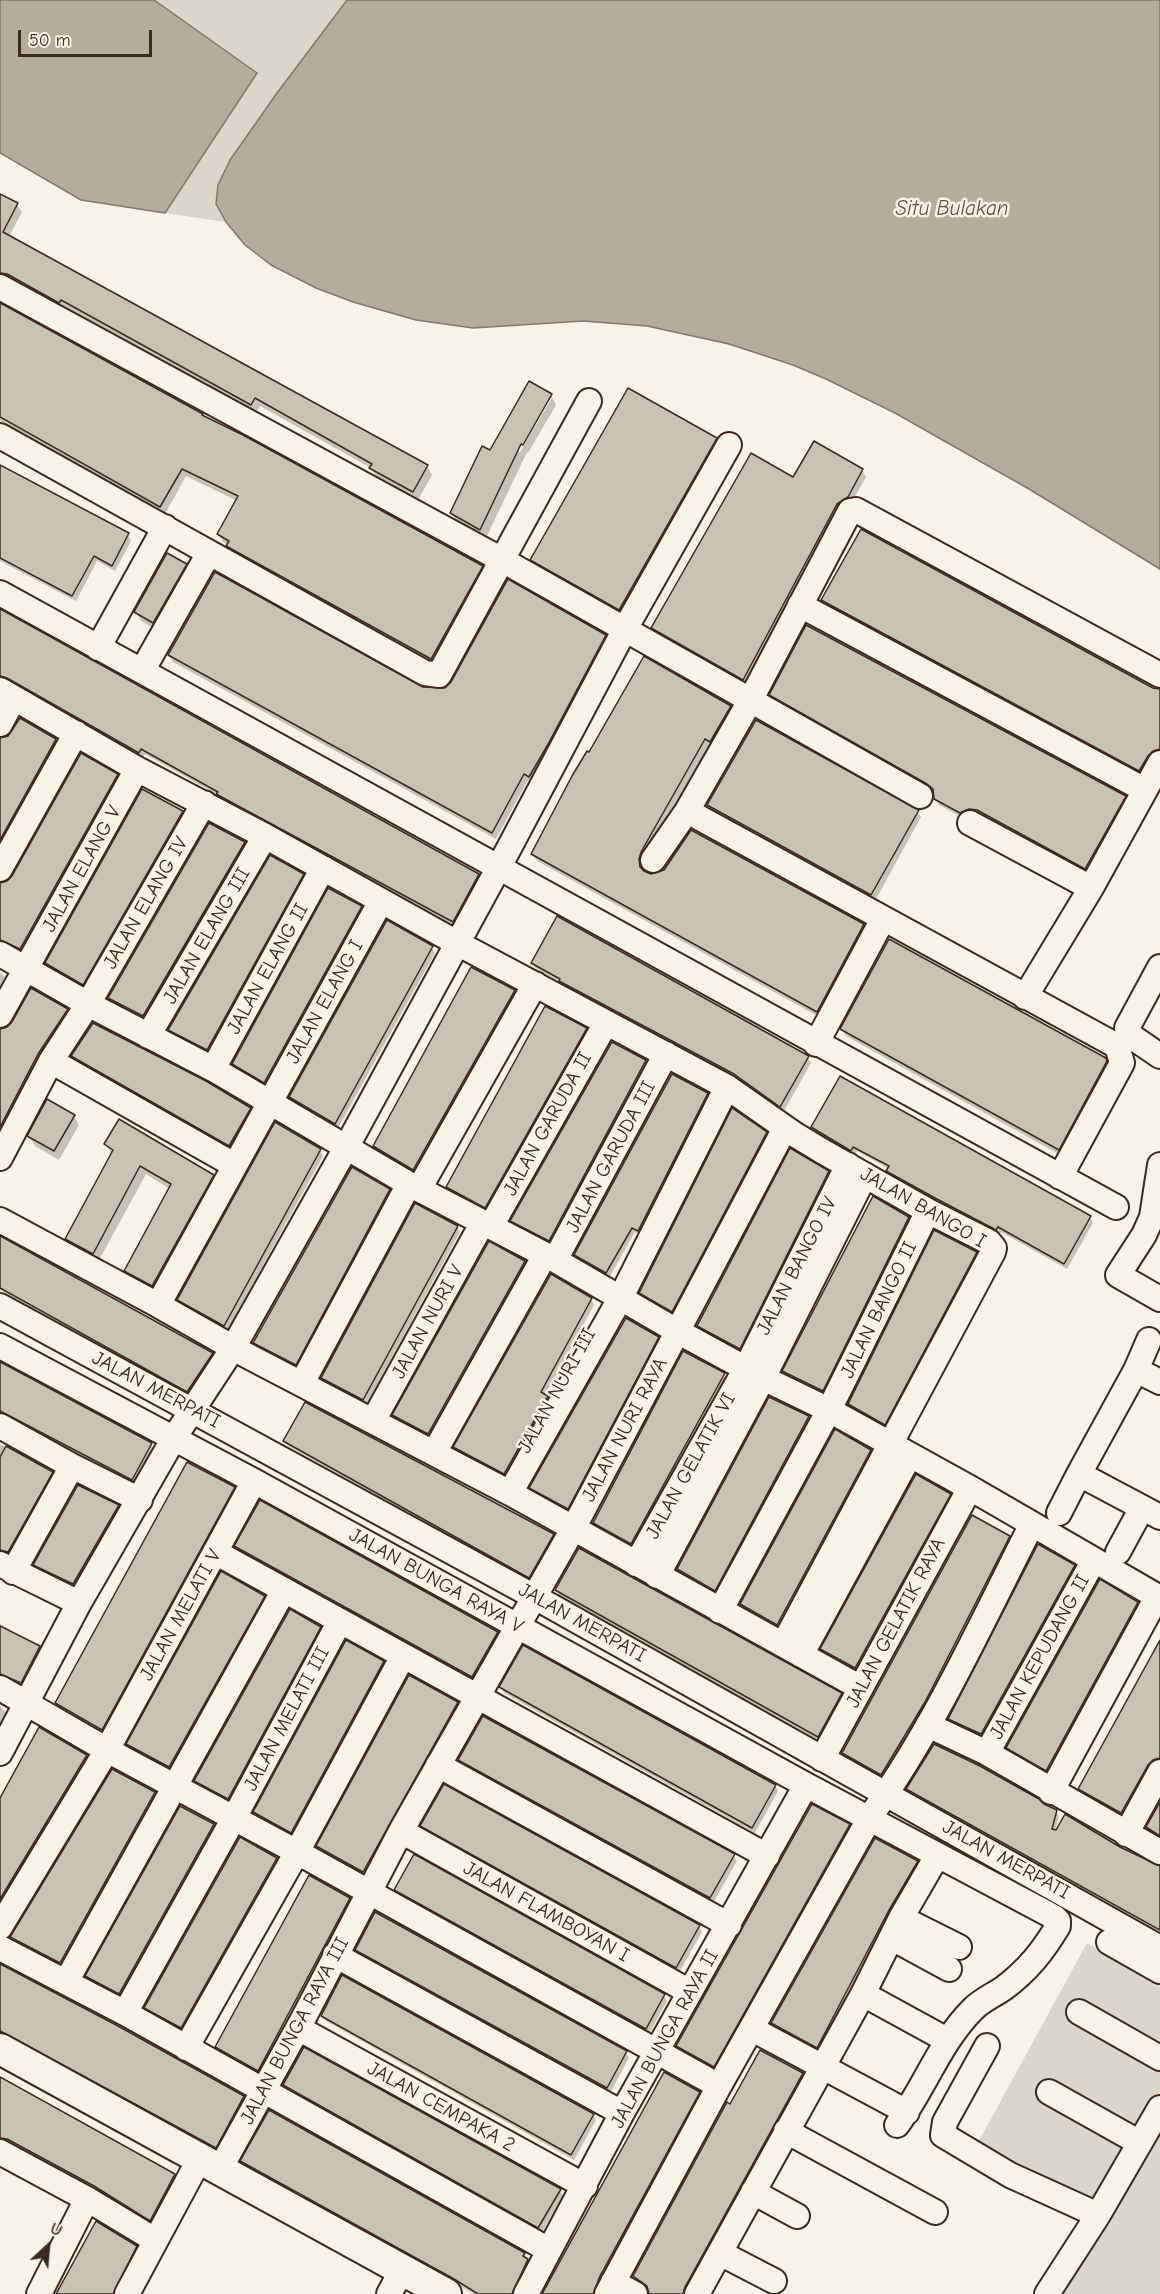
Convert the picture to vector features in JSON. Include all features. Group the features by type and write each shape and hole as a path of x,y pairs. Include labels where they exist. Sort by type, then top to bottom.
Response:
{"main road":[{"path":"0,2049 210,2164 396,2282 446,2294"}],"street":[{"path":"0,287 504,561 920,796"},
{"path":"0,436 165,526 425,674 439,675 504,561 589,401"},
{"path":"0,1753 79,1603 174,1438 233,1348 347,1146 500,867 625,629 729,445"},
{"path":"653,860 687,811 750,701 850,511 856,510 1160,675"},
{"path":"98,648 165,526"},
{"path":"142,671 209,552"},
{"path":"0,593 1116,1207"},
{"path":"800,605 1145,790"},
{"path":"0,724 7,694"},
{"name":"JALAN BANGO I","path":"7,694 137,769 204,803 457,943 728,1087 785,1128 928,1211 989,1242 994,1248 993,1252 900,1450"},
{"path":"0,869 76,733"},
{"path":"1025,998 1091,888 1160,763"},
{"name":"JALAN ELANG V","path":"0,1015 137,769"},
{"name":"JALAN ELANG IV","path":"0,1158 51,1061 88,1004 204,803"},
{"path":"687,811 1025,998 1112,1042 1120,1051 1122,1063 1060,1177"},
{"path":"970,823 1091,888"},
{"name":"JALAN ELANG III","path":"148,1036 265,836"},
{"name":"JALAN ELANG II","path":"213,1069 323,868"},
{"name":"JALAN ELANG I","path":"158,1305 381,901"},
{"path":"816,1044 883,919"},
{"path":"0,954 88,1004 213,1069 414,1186 550,1257 677,1331 829,1410 970,1488 1158,1598 1057,1795"},
{"path":"1160,968 1127,1028 1128,1034 1135,1040 1160,1056"},
{"path":"302,1383 414,1186 535,984"},
{"name":"JALAN GARUDA II","path":"369,1419 482,1222 606,1023"},
{"name":"JALAN GARUDA III","path":"434,1453 666,1054"},
{"path":"51,1061 234,1165"},
{"name":"JALAN NURI III","path":"506,1492 728,1087"},
{"name":"JALAN NURI RAYA","path":"476,1698 573,1529 785,1128"},
{"path":"1160,1165 1152,1217 1144,1235 1118,1275 1160,1299"},
{"name":"JALAN BANGO IV","path":"754,1373 857,1170"},
{"name":"JALAN BANGO II","path":"720,1611 829,1410 928,1211"},
{"path":"0,1220 233,1348 506,1492 861,1688"},
{"name":"JALAN MERPATI","path":"0,1306 533,1596 1160,1948"},
{"path":"1059,1513 1136,1370 1149,1340"},
{"name":"JALAN BUNGA RAYA V","path":"0,1346 254,1481 806,1785 1050,1914 1058,1921 1058,1926 1040,1955 1005,1987 974,2007 947,2040"},
{"path":"1136,1370 1160,1382"},
{"path":"657,1576 754,1373"},
{"name":"JALAN GELATIK VI","path":"636,1564 754,1373"},
{"path":"2,1431 140,1500"},
{"path":"792,1650 900,1450"},
{"path":"72,1466 7,1568 79,1603"},
{"path":"1079,1474 1151,1513 1118,1552"},
{"name":"JALAN MELATI V","path":"0,1928 107,1749 254,1481"},
{"name":"JALAN GELATIK RAYA","path":"822,1759 970,1488"},
{"path":"635,2294 610,2288 719,2086 870,1819 928,1725 1032,1524"},
{"path":"215,1552 476,1698 767,1856"},
{"name":"JALAN KEPUDANG II","path":"987,1753 1094,1560"},
{"path":"60,1979 277,1587"},
{"name":"JALAN MELATI III","path":"125,2013 340,1621"},
{"path":"1057,1795 1160,1623"},
{"path":"193,2051 408,1659"},
{"path":"0,1688 719,2086"},
{"name":"JALAN BUNGA RAYA III","path":"127,2294 155,2240 263,2092 401,1831 476,1698"},
{"path":"928,1725 987,1753 1160,1852"},
{"path":"438,1765 729,1926"},
{"path":"1126,1834 1160,1772"},
{"name":"JALAN BUNGA RAYA II","path":"526,2294 622,2113 729,1926 806,1785"},
{"name":"JALAN FLAMBOYAN I","path":"401,1831 690,1992"},
{"path":"697,2294 938,1856"},
{"path":"897,1928 959,1947"},
{"path":"897,1928 950,1969"},
{"path":"1109,1942 1160,1971"},
{"path":"0,1948 125,2013 549,2250"},
{"path":"335,1955 622,2113"},
{"path":"752,2029 822,2067 902,2118 947,2040 863,1995"},
{"path":"1079,2012 1160,2058"},
{"name":"JALAN CEMPAKA 2","path":"300,2023 587,2181"},
{"path":"987,2046 945,2122 943,2135 1010,2175 1098,2215"},
{"path":"1049,2092 1140,2143"},
{"path":"1047,2294 1098,2215 1160,2109"},
{"path":"786,2131 935,2211"},
{"path":"0,2152 87,2199 155,2240"},
{"path":"753,2192 797,2216"},
{"path":"39,2294 87,2199"},
{"path":"720,2253 774,2281"}],"shaded area":[{"path":"154,0 347,0 230,160 216,204 226,222 165,213 257,73"},
{"path":"1087,1943 1160,1981 1160,2294 1048,2294 1084,2224 969,2159"}],"water":[{"path":"0,0 154,0 257,73 165,213 81,200 0,153"},
{"name":"Situ Bulakan","path":"347,0 1160,0 1160,569 1029,489 895,413 793,365 729,344 647,326 583,321 473,328 416,320 353,302 316,288 271,265 245,245 226,222 216,204 218,185 230,160"}],"building":[{"path":"0,194 18,203 3,232 428,465 413,492 369,468 372,464 255,398 251,405 61,300 59,303 7,274 0,273"},
{"path":"0,303 483,566 431,659 226,546 229,541 217,534 238,496 182,469 160,507 0,417"},
{"path":"529,381 552,394 523,445 521,444 480,530 450,513 482,446 490,450"},
{"path":"628,388 717,438 619,610 530,560"},
{"path":"814,441 863,469 848,497 837,504 743,680 651,628 751,453 793,477"},
{"path":"0,465 129,533 112,566 94,556 72,596 0,558"},
{"path":"861,529 1153,688 1160,689 1160,749 1148,756 1139,771 821,600"},
{"path":"167,553 187,564 153,623 134,612"},
{"path":"215,572 423,687 445,688 451,682 508,579 606,635 547,746 529,777 524,774 492,833 168,655"},
{"path":"0,609 479,874 453,922 216,794 218,792 141,749 139,753 0,676"},
{"path":"806,625 1126,796 1085,869 977,810 969,809 960,813 934,799 933,789 927,784 769,695"},
{"path":"644,656 731,706 710,742 705,739 641,852 640,867 651,874 664,870 691,830 864,924 817,1012 531,854 572,776 587,751 589,752"},
{"path":"20,718 56,739 0,840 0,738 8,736"},
{"path":"756,720 919,810 871,895 707,805"},
{"path":"81,753 118,774 20,949 0,940 0,883 12,876"},
{"path":"142,789 183,811 83,985 45,963"},
{"path":"209,823 245,842 143,1016 108,998"},
{"path":"270,855 304,874 207,1050 168,1030"},
{"path":"328,888 362,906 264,1083 232,1064"},
{"path":"557,916 809,1056 780,1107 734,1074 559,981 560,979 531,963"},
{"path":"387,920 433,946 335,1124 289,1097"},
{"path":"889,939 1106,1058 1107,1061 1059,1150 840,1029"},
{"path":"471,967 515,990 413,1170 373,1146"},
{"path":"31,988 68,1009 38,1054 0,1127 0,1029 12,1022"},
{"path":"545,1006 587,1028 485,1208 446,1187"},
{"path":"93,1023 206,1081 251,1108 229,1146 71,1056"},
{"path":"612,1042 646,1060 549,1241 510,1221"},
{"path":"672,1074 708,1093 638,1231 632,1228 606,1273 574,1255"},
{"path":"840,1076 1091,1216 1064,1264 998,1227 996,1230 935,1198 886,1171 889,1166 853,1147 851,1151 811,1127"},
{"path":"47,1099 75,1115 54,1151 27,1136"},
{"path":"732,1108 767,1132 672,1312 639,1293"},
{"path":"119,1119 214,1175 152,1286 124,1271 171,1184 140,1166 93,1254 65,1239 113,1150 104,1144"},
{"path":"275,1122 321,1149 224,1326 177,1300"},
{"path":"790,1148 829,1171 740,1349 697,1326"},
{"path":"352,1167 390,1189 296,1365 253,1343"},
{"path":"873,1196 909,1217 823,1391 782,1371"},
{"path":"415,1203 458,1226 363,1400 321,1378"},
{"path":"934,1230 977,1252 885,1425 848,1404"},
{"path":"0,1236 213,1353 187,1392 0,1288"},
{"path":"489,1241 525,1261 428,1434 392,1415"},
{"path":"551,1274 592,1298 541,1392 548,1396 504,1474 453,1447"},
{"path":"626,1318 659,1337 568,1509 529,1488"},
{"path":"683,1351 725,1373 631,1544 593,1523"},
{"path":"0,1362 152,1443 132,1480 0,1411"},
{"path":"769,1397 809,1416 715,1591 677,1569"},
{"path":"305,1402 554,1534 529,1578 283,1441"},
{"path":"835,1429 871,1450 777,1625 740,1604"},
{"path":"6,1446 53,1472 8,1552 0,1550 0,1457"},
{"path":"187,1462 235,1487 102,1730 55,1703"},
{"path":"916,1474 951,1494 855,1668 820,1649"},
{"path":"78,1485 119,1505 73,1584 33,1565"},
{"path":"260,1500 498,1632 472,1677 234,1546"},
{"path":"972,1515 1010,1536 925,1702 881,1775 842,1753"},
{"path":"1038,1544 1075,1565 981,1734 948,1719"},
{"path":"579,1548 842,1693 818,1737 555,1590"},
{"path":"221,1571 265,1596 169,1767 126,1744"},
{"path":"1100,1579 1138,1602 1046,1771 1006,1748"},
{"path":"290,1609 321,1627 228,1799 194,1781"},
{"path":"0,1626 40,1646 21,1683 0,1674"},
{"path":"346,1640 384,1661 291,1833 253,1812"},
{"path":"1160,1640 1160,1758 1148,1765 1121,1813 1078,1789"},
{"path":"523,1645 776,1785 752,1828 499,1687"},
{"path":"409,1675 458,1702 363,1872 316,1846"},
{"path":"483,1716 735,1854 710,1898 458,1760"},
{"path":"39,1727 87,1755 0,1899 0,1798"},
{"path":"934,1744 980,1766 1057,1810 1052,1829 1056,1830 1065,1814 1120,1847 1160,1866 1160,1930 906,1789"},
{"path":"112,1769 155,1792 60,1963 10,1937"},
{"path":"444,1784 700,1925 676,1968 420,1826"},
{"path":"1160,1802 1160,1836 1146,1827"},
{"path":"812,1804 850,1824 714,2067 676,2046"},
{"path":"180,1806 214,1824 119,1994 85,1976"},
{"path":"240,1837 277,1858 181,2028 144,2008"},
{"path":"875,1838 918,1861 888,1912 817,2048 771,2023"},
{"path":"414,1854 665,1994 646,2029 394,1890"},
{"path":"309,1875 350,1898 258,2071 215,2047"},
{"path":"375,1912 627,2051 607,2088 355,1950"},
{"path":"0,1964 244,2096 216,2148 0,2031"},
{"path":"342,1975 594,2114 571,2155 321,2016"},
{"path":"304,2047 561,2189 538,2228 283,2085"},
{"path":"760,2050 803,2073 683,2294 649,2294 647,2286 633,2276 727,2102 730,2104"},
{"path":"664,2072 700,2092 600,2276 593,2294 542,2294"},
{"path":"0,2077 175,2174 150,2221 94,2186 7,2139 0,2138"},
{"path":"269,2110 525,2253 523,2256 528,2259 512,2294 478,2294 240,2161"},
{"path":"96,2221 137,2246 113,2294 56,2294"}]}
